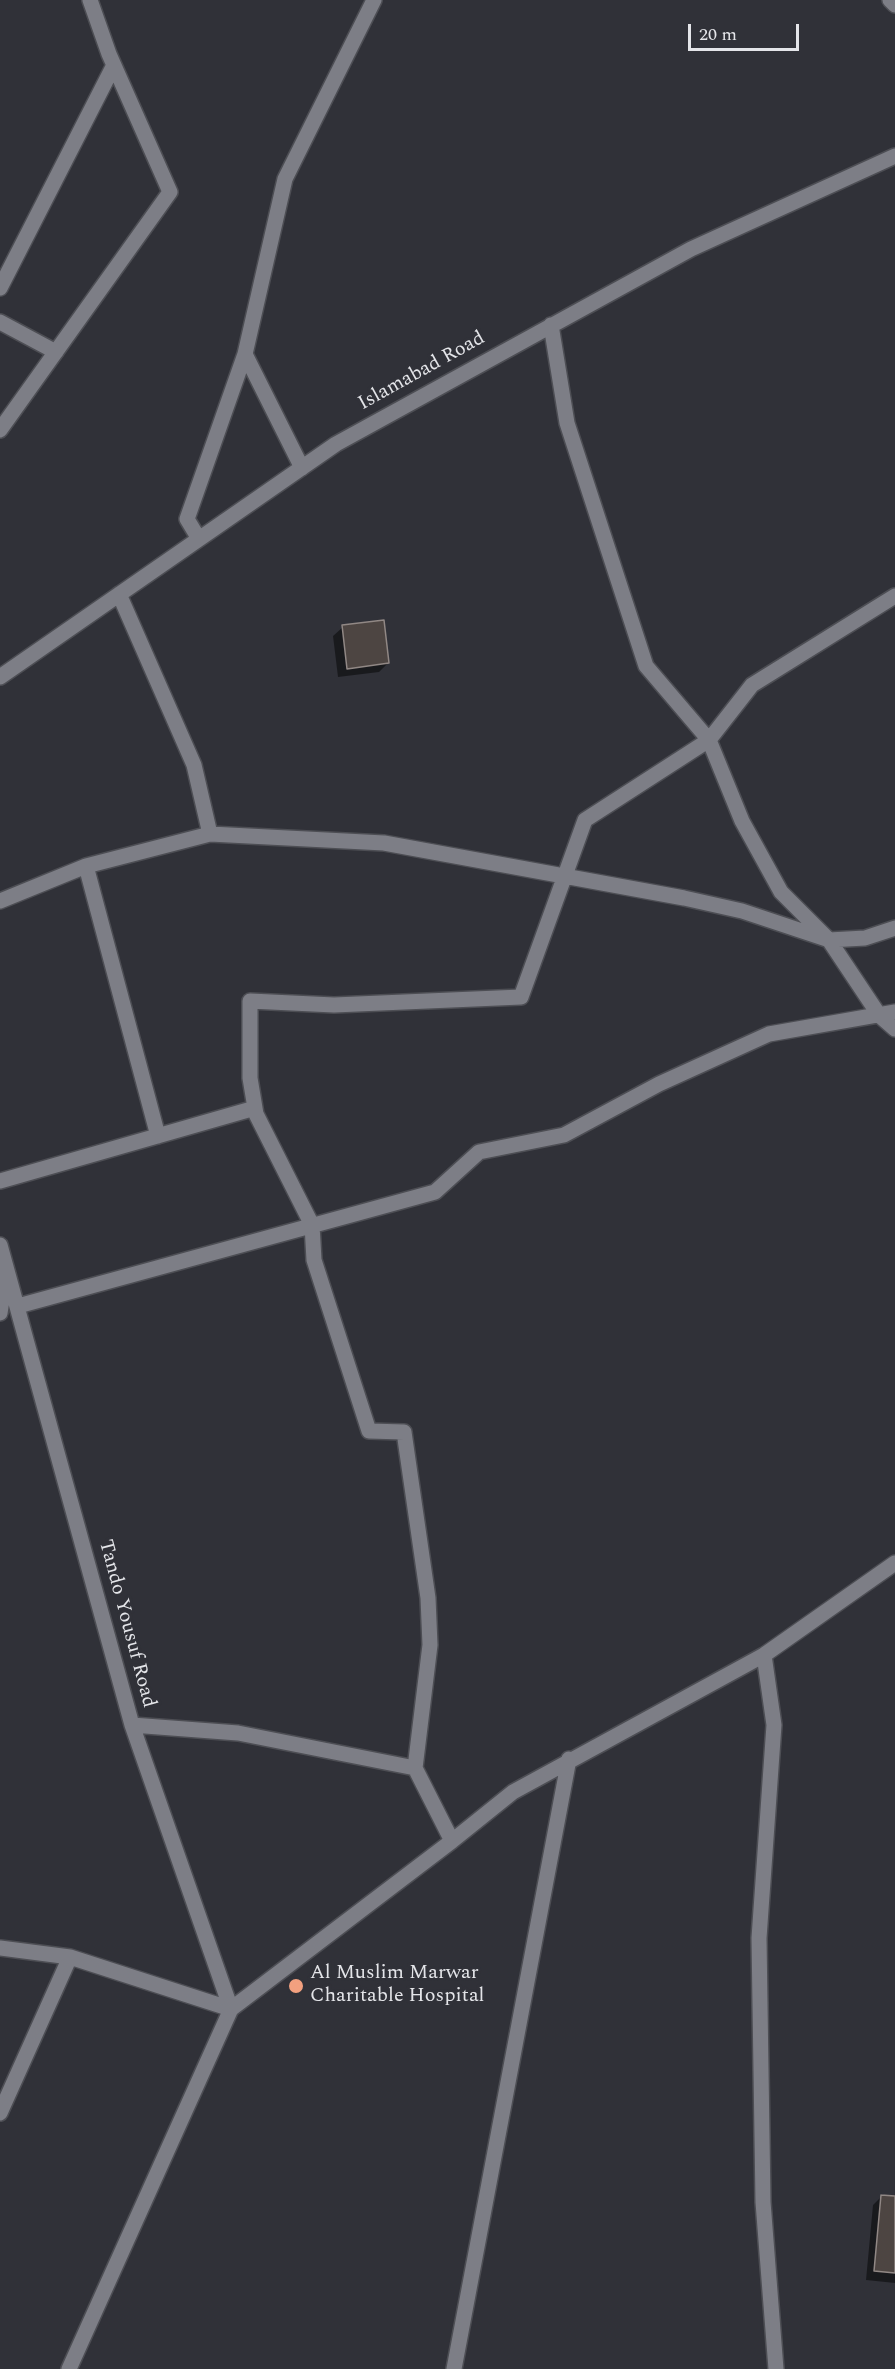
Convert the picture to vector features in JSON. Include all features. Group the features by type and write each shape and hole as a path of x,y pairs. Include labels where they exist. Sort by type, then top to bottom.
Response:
{"street":[{"path":"0,430 170,192 114,65 90,0"},
{"path":"199,539 187,519 245,354 285,179 374,0"},
{"path":"890,0 895,5"},
{"path":"0,288 114,65"},
{"name":"Islamabad Road","path":"3,671 336,444 692,249 895,156"},
{"path":"0,322 56,352"},
{"path":"551,325 567,423 646,666 709,740 742,821 781,892 829,940 879,1016 895,1029"},
{"path":"245,354 302,468"},
{"path":"119,594 194,765 210,834"},
{"path":"452,1841 415,1768 430,1645 428,1598 404,1432 369,1431 314,1260 312,1225 256,1114 250,1078 250,1000 334,1005 521,997 585,820 709,740 752,685 895,596"},
{"path":"0,901 86,866 210,834 384,843 742,911 829,940 865,938 895,928"},
{"path":"86,866 158,1136"},
{"path":"18,1306 435,1192 479,1152 564,1135 659,1084 769,1034 895,1012"},
{"path":"0,1181 255,1108"},
{"name":"Tando Yousuf Road","path":"0,1245 132,1725 231,2008"},
{"path":"0,1313 7,1265"},
{"path":"69,2369 231,2008 452,1841 513,1792 569,1759 764,1655 895,1563"},
{"path":"764,1655 774,1725 759,1938 763,2191 776,2369"},
{"path":"132,1725 238,1733 415,1768"},
{"path":"454,2369 569,1759"},
{"path":"0,1948 70,1957 231,2008"},
{"path":"1,2108 70,1957"}],"building":[{"path":"384,620 389,663 347,669 342,625"},
{"path":"881,2195 895,2196 895,2273 874,2271"}],"place":[{"name":"Al Muslim Marwar Charitable Hospital","path":"296,1986"}]}
